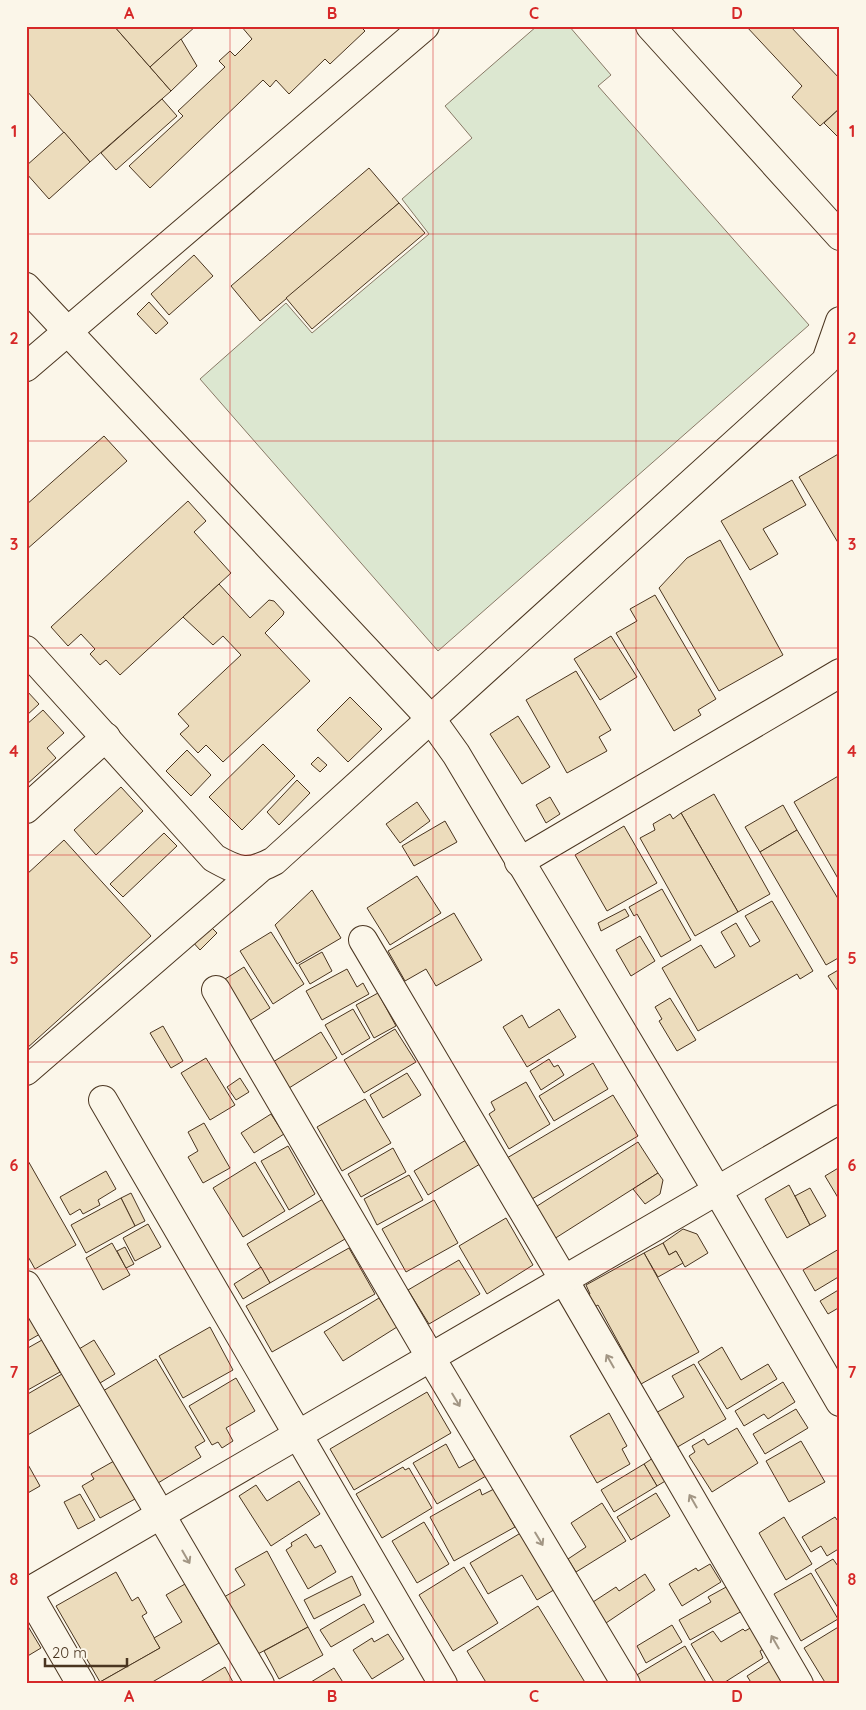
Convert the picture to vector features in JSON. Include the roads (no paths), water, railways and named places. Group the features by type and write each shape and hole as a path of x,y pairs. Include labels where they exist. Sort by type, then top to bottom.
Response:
{"street":[{"path":"26,367 425,26"},
{"path":"650,26 840,236"},
{"path":"26,287 431,719 456,754 717,1190 840,1402"},
{"path":"26,1071 258,870 274,861 826,361 840,321"},
{"path":"26,650 214,858 236,868 258,870"},
{"path":"520,862 840,673"},
{"path":"26,809 106,737"},
{"path":"363,940 564,1280 799,1684"},
{"path":"216,990 431,1358 626,1684"},
{"path":"103,1100 443,1684"},
{"path":"81,1684 27,1591 840,1119"},
{"path":"26,1285 260,1684"}]}
